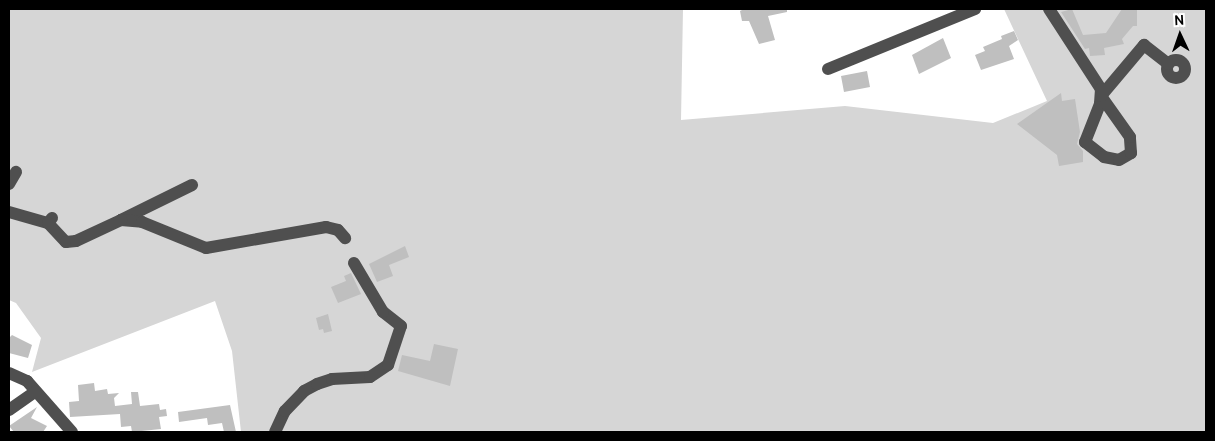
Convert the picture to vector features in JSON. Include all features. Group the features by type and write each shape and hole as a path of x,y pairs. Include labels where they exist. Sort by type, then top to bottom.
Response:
{"street":[{"path":"828,69 975,9"},
{"path":"1049,9 1101,89 1101,96 1085,142 1104,157 1119,160 1131,153 1130,137 1101,96"},
{"path":"1101,96 1144,45 1168,64"},
{"path":"9,184 16,172"},
{"path":"9,212 50,221 66,242 76,241 192,186"},
{"path":"121,220 142,222 206,248 326,227 338,230 345,238"},
{"path":"275,432 285,412 304,392 317,384 332,379 370,377 388,364 401,326 383,312 354,263"},
{"path":"9,374 22,378 72,432"},
{"path":"9,410 35,392"}],"shaded area":[{"path":"9,9 683,9 681,120 845,106 993,123 1047,101 1004,9 1206,9 1206,432 241,432 232,351 215,301 32,372 41,338 16,303 9,300"}],"building":[{"path":"744,9 787,9 787,12 768,16 775,40 759,44 749,21 742,21 740,11"},
{"path":"1072,9 1083,35 1106,33 1122,9 1137,9 1137,26 1133,26 1122,39 1124,44 1104,48 1105,55 1090,56 1089,48 1085,49 1061,12"},
{"path":"1014,31 1018,40 1009,46 1014,59 981,70 975,55 985,51 983,47 1002,39 1001,36"},
{"path":"943,38 951,58 919,74 912,55"},
{"path":"867,71 870,87 844,92 841,76"},
{"path":"1061,93 1062,101 1075,99 1080,132 1077,144 1083,151 1083,162 1059,166 1057,155 1017,124"},
{"path":"405,246 409,257 389,265 393,276 377,282 369,264"},
{"path":"351,273 361,294 338,303 331,287 346,281 344,276"},
{"path":"328,314 332,331 324,333 323,329 319,330 316,318"},
{"path":"12,335 32,345 28,358 9,353 9,338"},
{"path":"434,344 458,349 450,386 398,371 402,355 430,361"},
{"path":"94,383 95,391 107,389 108,394 119,393 114,398 115,406 132,404 131,392 138,392 140,406 159,404 160,410 166,409 167,416 159,417 161,429 132,432 131,426 121,427 120,414 70,417 69,402 79,401 78,385"},
{"path":"230,405 236,432 224,432 222,423 208,425 207,418 179,422 178,412"},
{"path":"37,407 31,418 47,426 43,432 14,432 9,426"}]}
